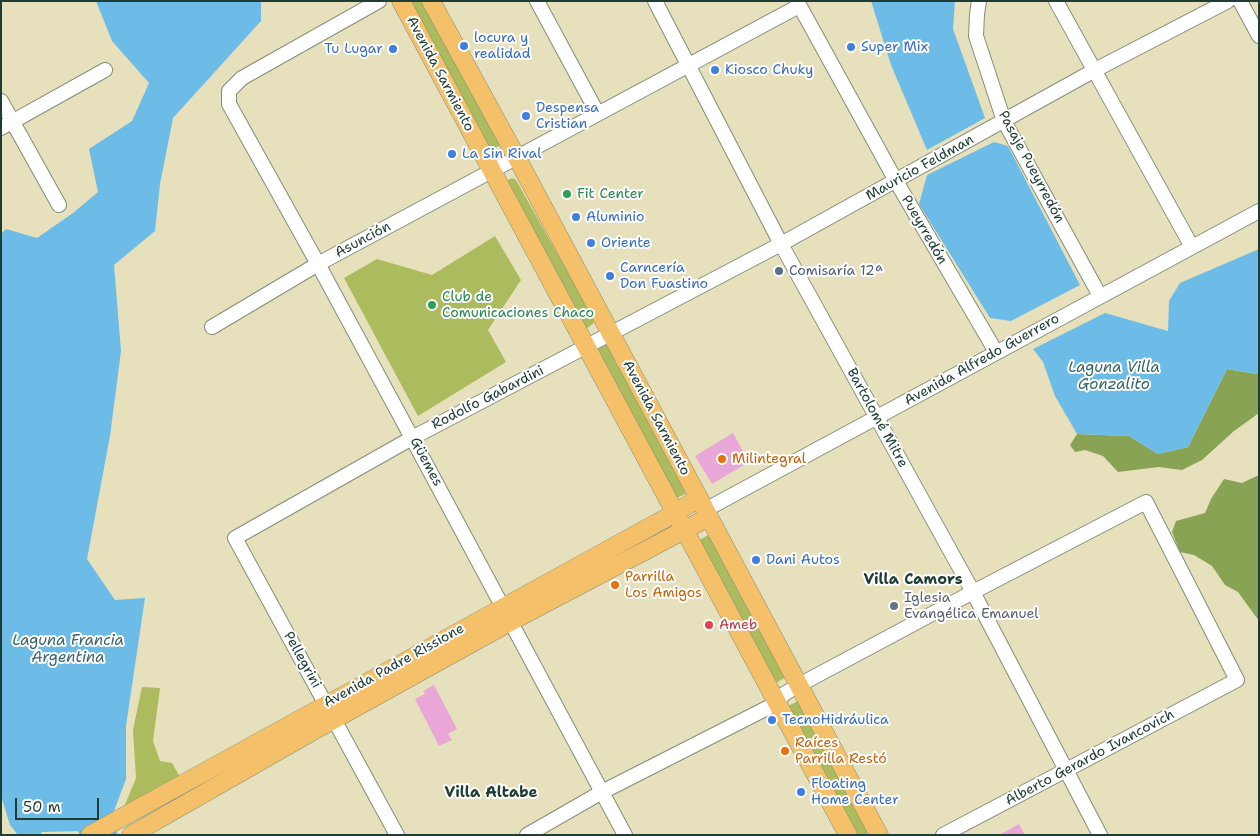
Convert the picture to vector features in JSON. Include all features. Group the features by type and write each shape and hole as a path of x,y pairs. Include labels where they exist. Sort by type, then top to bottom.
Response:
{"main road":[{"name":"Avenida Sarmiento","path":"401,1 585,348 848,835"},
{"name":"Avenida Sarmiento","path":"434,2 879,835"},
{"name":"Avenida Padre Rissione","path":"131,835 334,720 675,513 704,508"},
{"name":"Avenida Padre Rissione","path":"90,835 326,704 684,530 704,508"}],"street":[{"name":"Güemes","path":"379,1 242,78 229,91 229,104 508,614 625,835"},
{"path":"537,1 598,114"},
{"name":"Bartolomé Mitre","path":"655,1 781,244 973,592 1100,835"},
{"name":"Pasaje Pueyrredón","path":"979,1 976,36 1004,121 1100,296"},
{"path":"1056,1 1192,247"},
{"name":"Mauricio Feldman","path":"611,335 781,244 1095,70 1228,1"},
{"path":"1240,1 1259,36"},
{"name":"Asunción","path":"212,327 318,264 689,66 798,4"},
{"name":"Pueyrredón","path":"798,4 896,181 996,352"},
{"path":"7,125 104,70"},
{"path":"1,101 7,125 59,205"},
{"name":"Avenida Alfredo Guerrero","path":"704,508 876,418 1259,211"},
{"name":"Rodolfo Gabardini","path":"235,538 412,438 611,335"},
{"name":"Alberto Gerardo Ivancovich","path":"943,835 1237,680 1146,502 973,592"},
{"name":"Pellegrini","path":"235,538 397,835"},
{"path":"527,835 602,792 777,703 784,694 799,685 973,592"}],"green space":[{"path":"412,1 426,1 501,145 487,152 409,3"},
{"path":"512,178 516,180 594,319 593,324 586,329 505,182"},
{"name":"Club de Comunicaciones Chaco","path":"495,236 521,280 488,330 506,362 418,416 344,278 377,259 432,275"},
{"path":"610,343 689,492 675,499 596,350"},
{"path":"1259,367 1259,413 1234,431 1202,460 1182,470 1159,467 1118,472 1103,456 1085,450 1075,452 1070,445 1077,434 1129,436 1158,454 1188,447 1227,369 1257,374"},
{"path":"1259,475 1259,621 1238,592 1225,585 1212,566 1194,555 1180,552 1172,532 1176,521 1205,513 1211,499 1224,479 1242,483"},
{"path":"710,534 788,676 774,684 696,542"},
{"path":"142,687 160,688 153,741 160,761 172,763 180,777 124,807 136,778 133,730"},
{"path":"800,700 871,835 854,835 786,707"}],"water":[{"name":"Laguna Francia Argentina","path":"96,1 261,1 261,21 173,118 160,184 155,231 114,265 121,351 110,436 87,559 115,600 145,598 126,726 126,779 111,819 118,835 80,835 78,831 18,835 10,825 1,796 1,234 6,229 37,238 73,213 98,192 89,149 132,121 149,83 112,41"},
{"path":"871,1 955,1 953,29 985,118 927,150 891,65"},
{"path":"994,142 1008,146 1080,285 1011,321 990,318 919,204 927,175"},
{"name":"Laguna Villa Gonzalito","path":"1259,249 1259,367 1257,374 1227,369 1188,447 1158,454 1129,436 1077,434 1055,396 1043,362 1033,349 1105,313 1168,331 1169,301 1180,283"}],"building":[{"name":"Milintegral","path":"733,433 749,462 712,484 695,456"},
{"path":"434,685 457,729 448,734 452,740 439,746 415,699 425,694 423,691"},
{"path":"1019,824 1025,835 999,835"}],"place":[{"name":"locura y realidad","path":"464,46"},
{"name":"Super Mix","path":"851,47"},
{"name":"Tu Lugar","path":"393,49"},
{"name":"Kiosco Chuky","path":"715,70"},
{"name":"Despensa Cristian","path":"526,116"},
{"name":"La Sin Rival","path":"452,154"},
{"name":"Fit Center","path":"567,194"},
{"name":"Aluminio","path":"576,217"},
{"name":"Oriente","path":"591,243"},
{"name":"Comisaría 12ª","path":"779,271"},
{"name":"Carncería Don Fuastino","path":"610,276"},
{"name":"Club de Comunicaciones Chaco","path":"432,305"},
{"name":"Milintegral","path":"722,459"},
{"name":"Dani Autos","path":"756,560"},
{"name":"Parrilla Los Amigos","path":"615,585"},
{"name":"Iglesia Evangélica Emanuel","path":"894,606"},
{"name":"Ameb","path":"709,625"},
{"name":"TecnoHidráulica","path":"772,720"},
{"name":"Raíces Parrilla Restó","path":"785,751"},
{"name":"Floating Home Center","path":"801,792"}],"district":[{"name":"Villa Camors","path":"913,580"},
{"name":"Villa Altabe","path":"491,793"}]}
